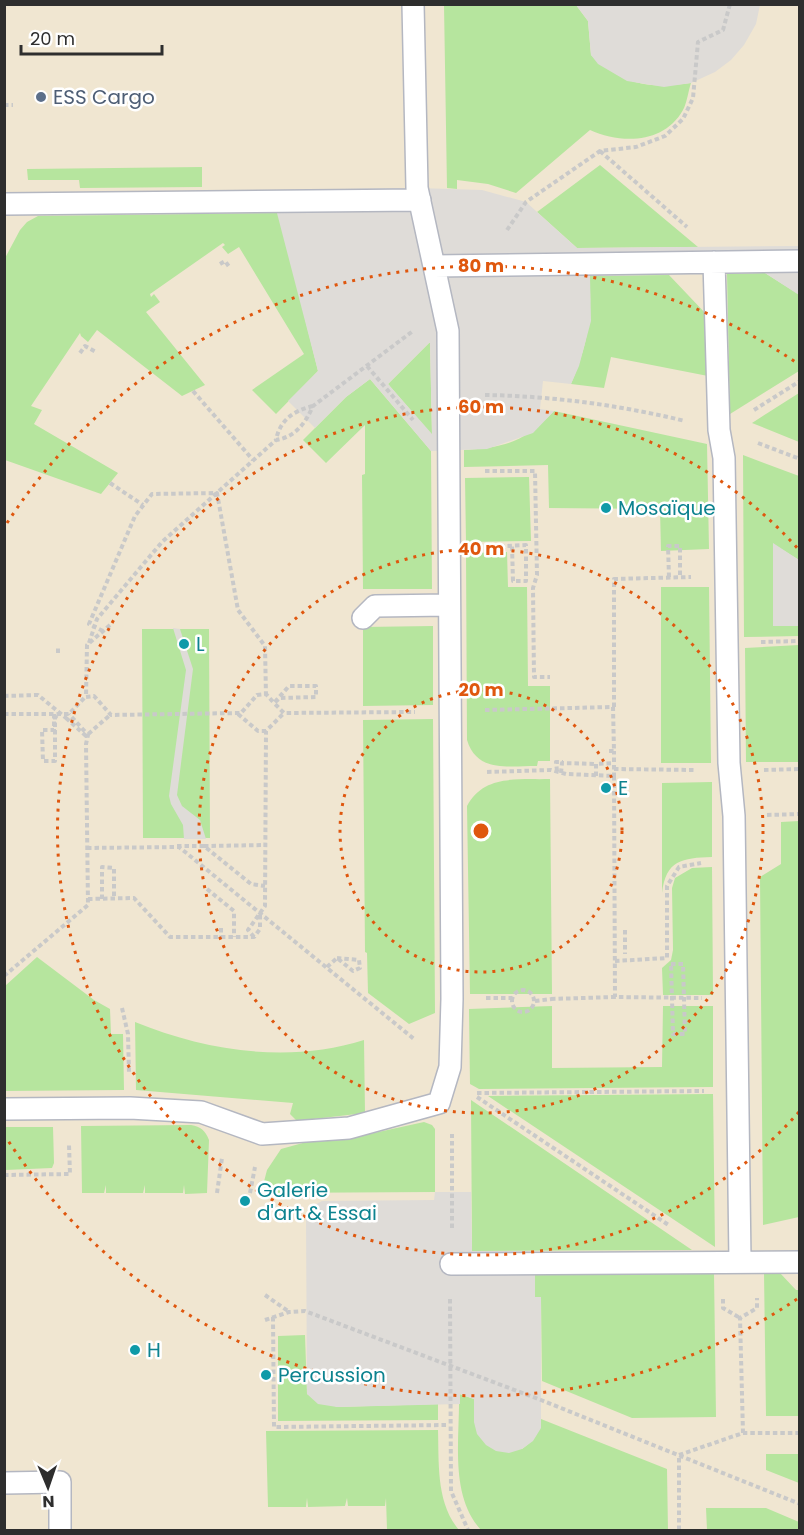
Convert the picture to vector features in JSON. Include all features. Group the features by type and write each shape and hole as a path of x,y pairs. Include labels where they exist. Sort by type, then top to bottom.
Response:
{"lane":[{"path":"4,1109 130,1108 201,1112 262,1134 349,1128 439,1103 450,1067 452,999 447,331 417,188 413,4"},
{"path":"4,204 420,200"},
{"path":"434,266 800,261"},
{"path":"714,262 719,430 724,458 740,1262"},
{"path":"367,608 449,606"},
{"path":"451,1264 800,1262"},
{"path":"4,1483 60,1482 60,1530"}],"path":[{"path":"526,202 600,151 636,147 665,136 683,119 693,98 698,42 723,30 730,4"},
{"path":"4,105 13,105"},
{"path":"600,151 678,219"},
{"path":"220,264 225,261 230,267"},
{"path":"276,440 278,428 291,415 313,406 442,309"},
{"path":"80,353 85,346 96,352"},
{"path":"367,366 420,429"},
{"path":"752,411 800,381"},
{"path":"193,391 253,460"},
{"path":"448,394 542,396 651,413"},
{"path":"86,697 89,637 97,619 162,542 276,440 289,438 307,420 313,406"},
{"path":"448,472 535,471 534,677 550,677"},
{"path":"110,483 143,505"},
{"path":"86,697 87,645 102,632 110,625 104,632 96,628 89,624 135,516 152,494 217,493"},
{"path":"217,493 238,610 265,646 266,695 283,713 366,713"},
{"path":"526,581 526,545 512,546 513,581 535,582"},
{"path":"669,577 668,546 680,546 680,577"},
{"path":"583,998 614,997 614,579 680,577"},
{"path":"661,578 688,578"},
{"path":"756,642 800,641"},
{"path":"58,646 58,653"},
{"path":"290,686 316,686 316,697 280,698 274,704 290,686"},
{"path":"241,714 257,695 266,694 274,704"},
{"path":"4,696 38,695 67,716 87,736"},
{"path":"241,714 257,695 266,695"},
{"path":"67,716 86,697 94,696 110,715"},
{"path":"550,708 613,707 615,997"},
{"path":"54,714 54,730 42,730 43,761 55,761 55,718 60,712"},
{"path":"254,937 248,930 267,906 266,731 283,713 384,713"},
{"path":"4,714 67,716"},
{"path":"254,937 170,937 134,898 89,898 86,744 87,736 110,715 241,714 258,731 266,731"},
{"path":"556,771 556,762 595,763"},
{"path":"614,763 561,763 561,776 614,776"},
{"path":"595,763 596,776"},
{"path":"614,769 695,770"},
{"path":"501,771 556,771 614,776"},
{"path":"782,815 800,814"},
{"path":"180,847 266,845"},
{"path":"88,848 266,845"},
{"path":"254,937 260,929 261,913 265,906 266,845"},
{"path":"204,846 251,884 265,886"},
{"path":"180,847 328,968 337,958 356,958 359,960 360,968 353,971 337,958"},
{"path":"4,976 88,905 88,848"},
{"path":"615,961 667,958 667,886 679,867 690,863 710,863"},
{"path":"88,898 96,899 117,900 114,868 102,867 102,899"},
{"path":"207,889 234,911 234,937"},
{"path":"261,913 402,1030"},
{"path":"221,928 222,937"},
{"path":"625,930 625,954"},
{"path":"328,969 332,963"},
{"path":"671,964 683,964 684,998 685,1034 673,1034 671,964"},
{"path":"523,989 530,992 535,1001 532,1008 526,1012 518,1012 512,1002 513,994 523,989"},
{"path":"535,1001 615,997 684,998"},
{"path":"122,1008 128,1034 130,1078"},
{"path":"471,1093 738,1091"},
{"path":"506,1116 666,1224"},
{"path":"4,1175 70,1174 69,1139"},
{"path":"453,1144 453,1192"},
{"path":"451,1264 449,1366 451,1491 468,1530"},
{"path":"265,1295 289,1312"},
{"path":"723,1308 740,1318"},
{"path":"740,1318 757,1308"},
{"path":"265,1320 289,1312 305,1311 800,1504"},
{"path":"273,1317 274,1427 449,1425"},
{"path":"740,1318 743,1433"},
{"path":"679,1455 743,1433 800,1433"},
{"path":"679,1455 679,1530"}],"shaded area":[{"path":"5,5 799,5 799,1530 5,1530"},
{"path":"576,5 760,5 756,24 744,45 731,60 715,72 691,83 664,87 627,81 598,64 591,55 588,21"},
{"path":"417,188 482,190 526,202 577,248 799,246 799,295 765,273 590,276 591,321 579,366 571,384 543,381 540,409 554,411 533,433 487,449 431,451 370,379 346,397 315,428 288,401 318,371 271,190","holes":["430,343 432,434 388,384"]},
{"path":"773,543 799,560 799,626 773,626"},
{"path":"173,628 180,629 193,669 177,795 182,806 200,820 206,839 184,839 183,825 169,796 186,670"},
{"path":"435,1192 471,1192 472,1251 535,1251 535,1297 541,1297 541,1428 533,1441 522,1449 509,1453 496,1451 486,1445 477,1434 474,1422 474,1399 460,1394 460,1404 337,1407 318,1404 307,1394 306,1218 311,1207 322,1201 434,1200"}],"green space":[{"path":"444,5 576,5 588,21 591,55 614,73 626,79 649,85 691,83 684,107 675,121 665,129 641,138 615,138 590,130 516,193 488,184 457,180 457,189 447,188"},
{"path":"600,165 698,247 577,248 537,212"},
{"path":"202,167 202,187 80,188 79,180 28,180 27,169"},
{"path":"279,213 318,371 276,414 252,390 304,354 239,247 228,254 222,247 225,245 223,243 150,294 151,297 154,294 160,302 146,312 205,385 182,396 97,330 88,342 80,333 31,406 42,410 34,424 118,473 101,494 5,460 4,260 20,230 27,222 38,216"},
{"path":"765,273 800,295 799,371 730,414 727,274"},
{"path":"669,275 707,315 708,376 611,357 604,388 571,384 588,331 589,276"},
{"path":"430,342 432,435 388,384"},
{"path":"370,379 431,451 432,589 363,589 362,475 365,474 365,425 326,463 303,440 346,397"},
{"path":"799,393 799,442 752,423"},
{"path":"554,411 707,444 709,549 661,551 660,509 549,508 548,465 464,467 464,450 492,447 514,441 533,430"},
{"path":"743,455 799,476 799,560 773,544 773,626 799,626 799,636 744,637"},
{"path":"529,477 531,541 466,542 465,478"},
{"path":"507,552 508,587 527,587 528,686 550,686 550,761 538,761 537,766 505,766 486,763 472,751 467,740 466,553"},
{"path":"661,587 709,587 711,763 661,763"},
{"path":"433,626 433,705 363,706 363,627"},
{"path":"142,629 209,629 210,838 143,838"},
{"path":"799,645 799,762 746,762 745,648"},
{"path":"433,719 435,1013 409,1024 368,993 367,953 365,952 363,720"},
{"path":"550,779 552,994 470,994 467,806 483,788 492,784 514,780"},
{"path":"712,782 712,857 692,858 677,863 667,874 662,893 662,783"},
{"path":"799,821 799,1217 763,1225 760,877 781,864 781,822"},
{"path":"712,867 713,995 663,995 662,968 671,960 673,950 672,888 675,878 692,868"},
{"path":"37,957 94,1000 110,1009 111,1034 123,1034 124,1090 5,1091 5,986"},
{"path":"552,1006 552,1068 662,1067 663,1006 713,1006 713,1087 479,1089 470,1084 469,1009"},
{"path":"135,1022 190,1040 248,1051 307,1051 364,1040 365,1113 297,1121 290,1114 293,1103 136,1090"},
{"path":"713,1094 715,1247 488,1096"},
{"path":"471,1100 692,1250 472,1251"},
{"path":"424,1122 435,1129 435,1192 261,1193 267,1170 281,1149 310,1141 342,1140"},
{"path":"191,1125 202,1130 209,1140 207,1193 185,1194 184,1185 183,1193 145,1193 145,1185 143,1193 106,1193 106,1185 104,1193 82,1193 81,1126"},
{"path":"5,1127 53,1127 54,1163 52,1168 5,1170"},
{"path":"535,1273 714,1273 716,1417 632,1418 542,1381 541,1298 535,1298"},
{"path":"764,1273 780,1273 796,1290 799,1290 799,1416 766,1416"},
{"path":"305,1335 307,1394 337,1407 438,1404 438,1420 278,1421 278,1336"},
{"path":"459,1394 474,1399 474,1422 522,1449 535,1436 541,1419 667,1469 668,1530 481,1530 471,1516 460,1483"},
{"path":"438,1430 440,1482 446,1508 459,1530 387,1530 386,1498 385,1506 348,1506 347,1498 345,1506 308,1507 307,1498 306,1507 268,1507 266,1431"},
{"path":"766,1454 799,1454 799,1483 766,1470"},
{"path":"706,1508 766,1508 799,1522 799,1530 707,1530"}],"place":[{"name":"ESS Cargo","path":"41,97"},
{"name":"Mosaïque","path":"606,508"},
{"name":"L","path":"184,644"},
{"name":"E","path":"606,788"},
{"name":"Galerie d'art & Essai","path":"245,1201"},
{"name":"H","path":"135,1350"},
{"name":"Percussion","path":"266,1375"}]}
